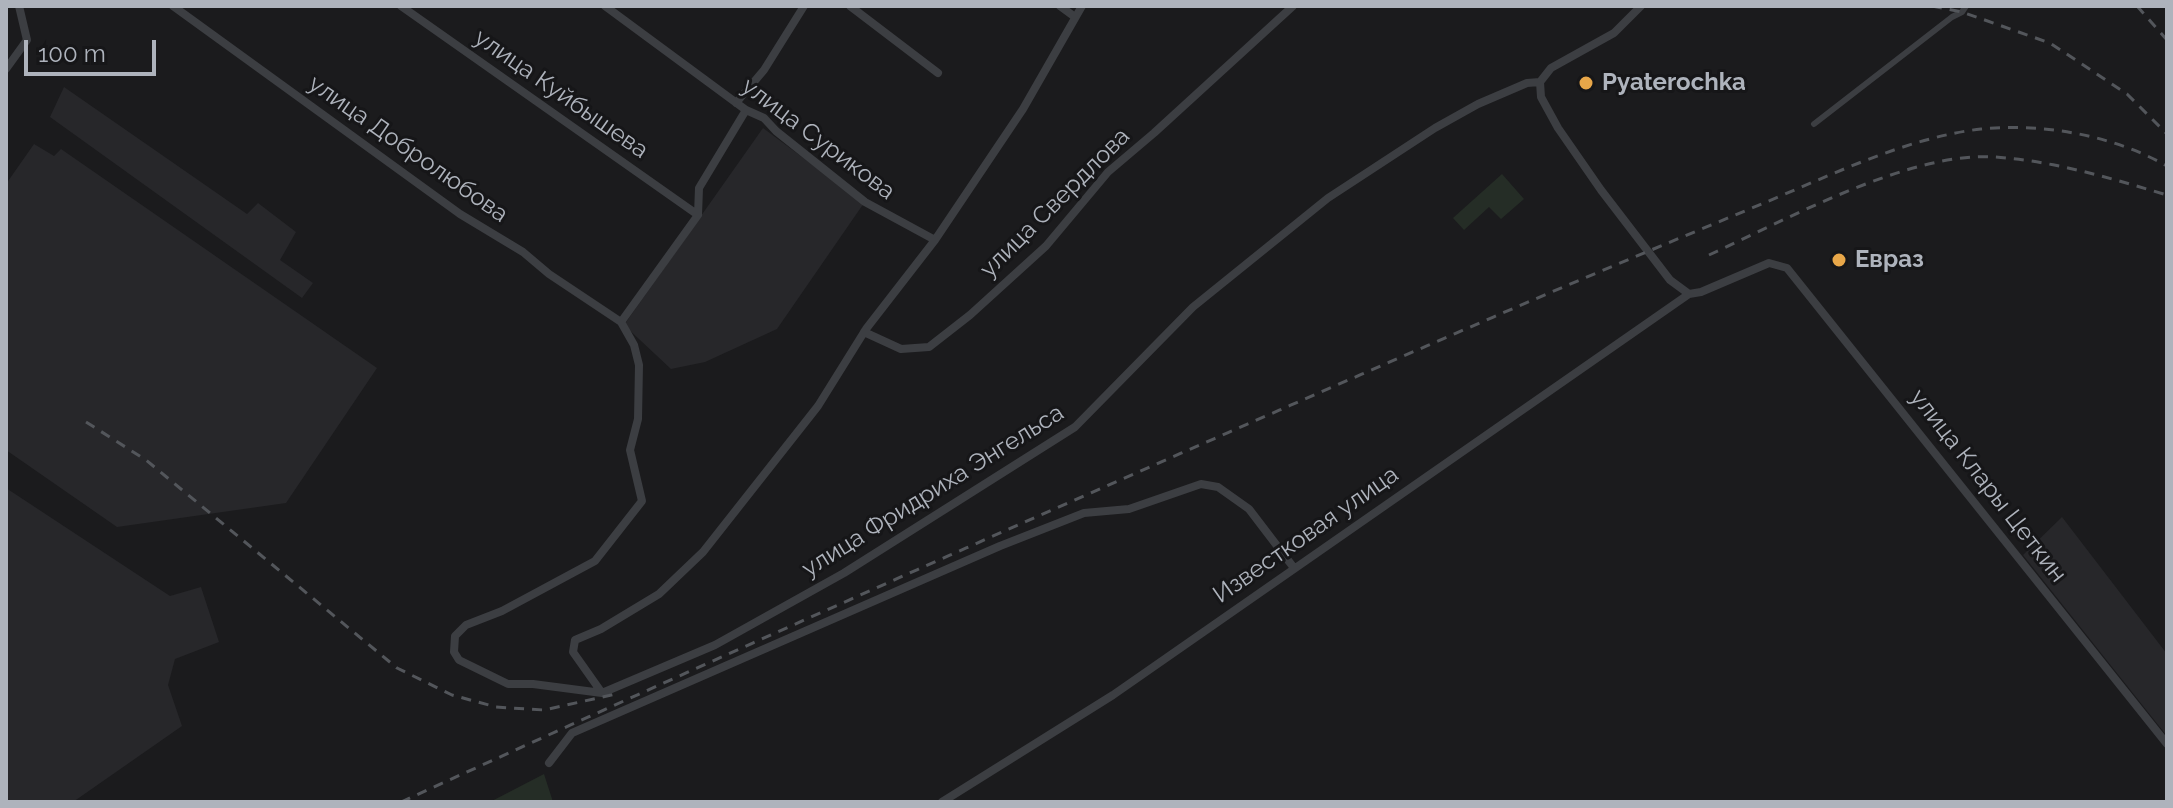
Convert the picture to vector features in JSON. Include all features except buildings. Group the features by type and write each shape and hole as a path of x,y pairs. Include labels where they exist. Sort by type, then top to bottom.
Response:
{"street":[{"path":"6,69 27,40 20,6"},
{"name":"улица Добролюбова","path":"173,6 460,214 523,252 549,274 621,322"},
{"name":"улица Куйбышева","path":"401,6 698,215"},
{"name":"улица Сурикова","path":"605,6 736,103 764,118 865,202 935,240"},
{"path":"736,103 764,70 804,6"},
{"path":"850,6 938,73"},
{"path":"1060,6 1075,17"},
{"path":"602,693 573,652 575,640 601,629 659,594 703,552 818,406 864,332 935,240 1023,109 1082,6"},
{"name":"улица Свердлова","path":"864,332 901,349 929,347 970,315 1046,246 1108,172 1293,6"},
{"name":"улица Фридриха Энгельса","path":"602,693 715,645 844,573 1075,427 1193,307 1328,198 1435,128 1478,104 1527,83 1540,82 1551,68 1614,33 1641,6"},
{"path":"1814,124 1966,6"},
{"path":"1540,82 1541,97 1558,128 1601,190 1670,280 1689,294"},
{"path":"602,693 508,684 459,660 454,652 455,636 466,625 502,611 595,561 642,501 630,450 638,419 639,365 634,345 621,322 698,215 699,188 746,110"},
{"name":"улица Клары Цеткин","path":"1689,294 1701,292 1769,263 1787,268 2167,744"},
{"name":"Известковая улица","path":"942,802 1113,695 1689,294"},
{"path":"549,763 572,733 1000,546 1084,513 1129,509 1201,484 1218,487 1249,509 1294,568"}],"shaded area":[{"path":"64,87 247,214 258,203 296,232 280,260 313,283 302,298 50,117"},
{"path":"763,128 864,203 777,329 705,362 671,369 624,325"},
{"path":"34,144 54,156 61,149 377,368 286,503 117,527 6,450 6,184"},
{"path":"1502,174 1524,199 1501,219 1489,207 1464,230 1453,218"},
{"path":"6,488 170,596 201,587 219,642 175,659 168,685 182,726 73,802 6,802"},
{"path":"2062,517 2167,654 2167,736 2023,555"},
{"path":"544,774 553,802 490,802"}],"railway":[{"path":"1932,6 1962,12 2050,43 2127,94 2167,134"},
{"path":"2137,6 2167,40"},
{"path":"401,802 1223,435 1871,158 1954,133 2029,128 2101,139 2167,166"},
{"path":"1709,255 1811,207 1887,176 1961,158 1995,157 2039,162 2167,195"},
{"path":"86,422 146,460 397,668 452,695 496,707 544,710 616,694"}],"place":[{"name":"Pyaterochka","path":"1586,83"},
{"name":"Евраз","path":"1839,260"}]}
